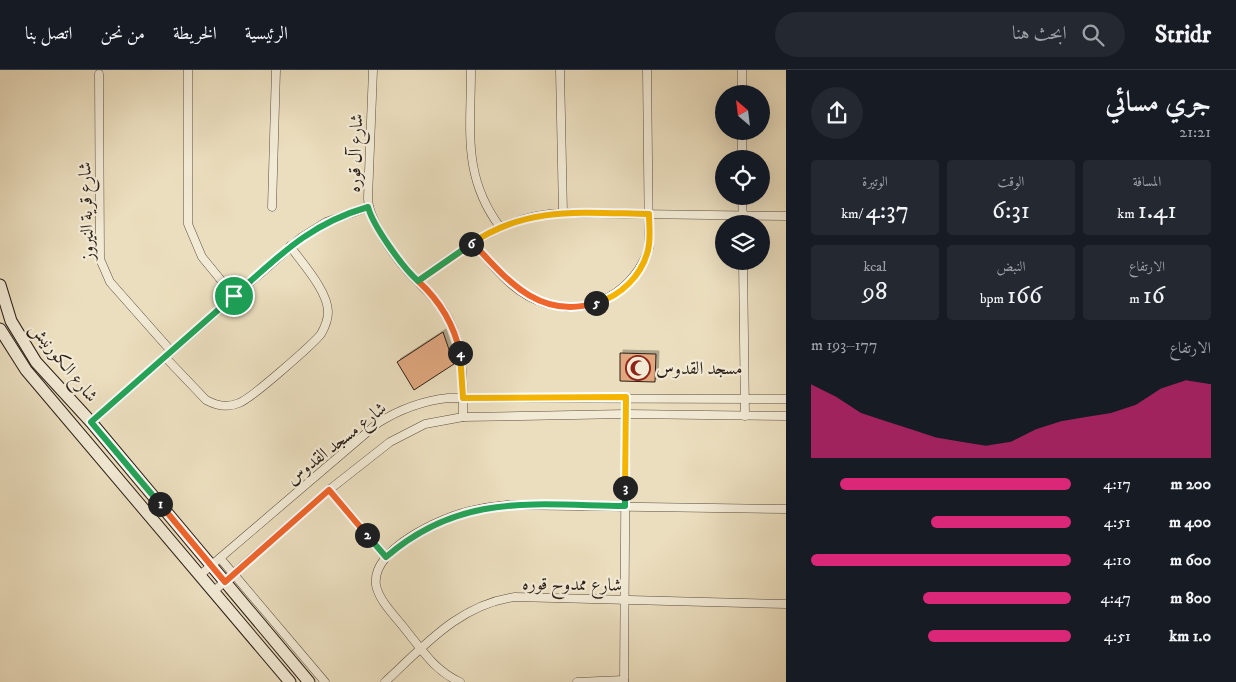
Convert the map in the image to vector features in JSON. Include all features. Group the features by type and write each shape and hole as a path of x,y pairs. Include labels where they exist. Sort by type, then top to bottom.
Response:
{"street":[{"path":"188,70 188,224 202,257 234,296"},
{"path":"272,207 276,70"},
{"name":"شارع آل قوره","path":"373,70 368,207 400,262 439,303 454,330 460,353 463,417"},
{"path":"471,70 471,162 481,196 500,227"},
{"path":"560,70 563,213"},
{"path":"473,243 510,283 528,296 559,306 581,306 613,296 636,276 649,248 647,70"},
{"path":"742,70 742,85"},
{"name":"شارع قرية النيروز","path":"99,74 100,259 110,282 206,400 213,404 237,404 252,396 320,335 327,320 327,302 324,294 290,246"},
{"path":"418,281 500,227 531,216 563,213 743,215 742,205"},
{"path":"91,422 290,246 326,222 368,207"},
{"path":"770,216 786,216"},
{"path":"743,270 745,416"},
{"name":"شارع الكورنيش","path":"0,286 11,321 27,349 216,562 309,682"},
{"name":"شارع الكورنيش","path":"0,328 16,358 290,682"},
{"path":"577,682 624,681 626,397"},
{"name":"شارع مسجد القدوس","path":"200,575 378,424 400,411 423,402 463,398 786,398"},
{"name":"شارع مسجد القدوس","path":"214,591 329,490 401,435 425,424 463,417 626,414 786,416"},
{"path":"329,490 386,557"},
{"path":"460,682 435,666 384,601 377,589 376,575 386,557 425,529 470,511 507,505 786,509"},
{"path":"229,578 325,682"},
{"name":"شارع ممدوح قوره","path":"385,682 446,626 467,612 503,598 786,604"}],"building":[{"path":"443,332 454,364 414,390 397,362"},
{"name":"مسجد القدوس","path":"620,353 656,354 655,382 620,381"}],"place":[{"name":"مسجد القدوس","path":"638,368"}],"route":[{"path":"234,296 91,422 225,582 329,490 386,557 401,544 433,524 488,507 507,505 625,506 626,397 463,398 460,353 454,330 435,298 418,281 473,243 503,276 510,283 528,296 559,306 571,307 592,304 613,296 623,289 639,271 649,248 649,214 563,213 525,218 500,227 482,237 418,281 400,262 368,207 326,222 302,237 234,296"}]}
